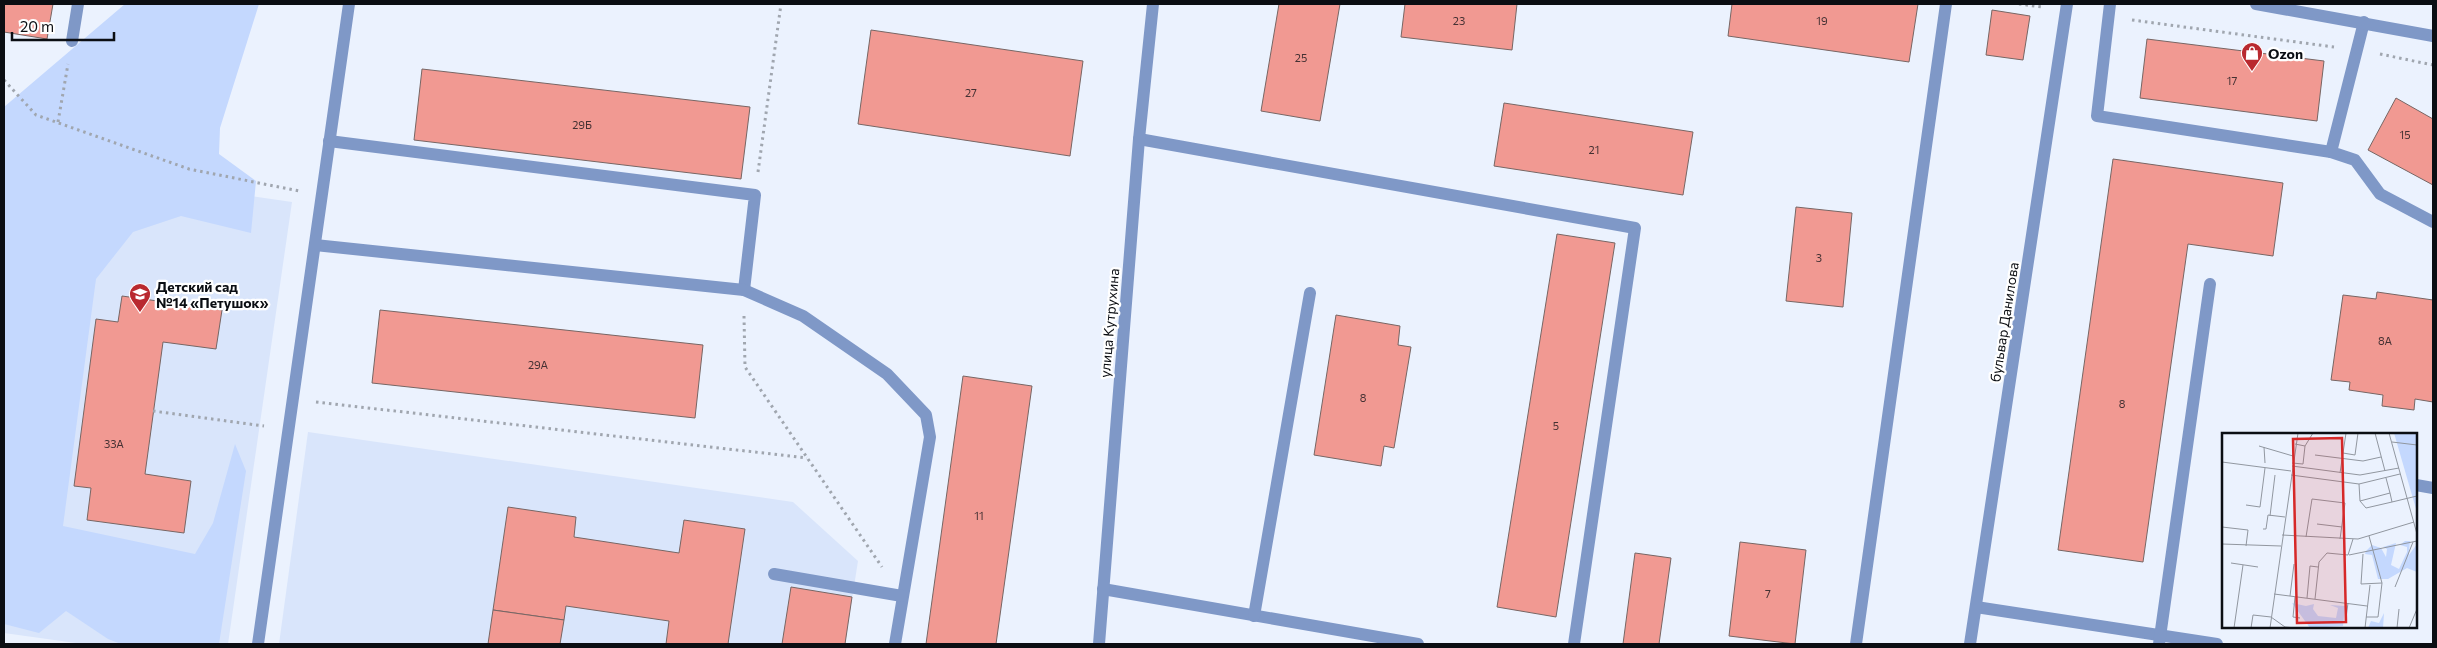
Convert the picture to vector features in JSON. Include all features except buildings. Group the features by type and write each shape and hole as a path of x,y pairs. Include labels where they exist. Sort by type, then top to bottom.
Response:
{"street":[{"path":"72,41 78,4"},
{"path":"258,644 349,4"},
{"name":"улица Кутрухина","path":"1099,644 1139,138 1153,4"},
{"path":"1856,644 1946,4"},
{"path":"2110,4 2097,116 2331,152 2355,160 2380,194 2433,222"},
{"path":"2256,4 2364,22 2433,36"},
{"name":"бульвар Данилова","path":"1970,644 2067,7"},
{"path":"2331,152 2364,22"},
{"path":"1139,138 1635,228 1574,644"},
{"path":"330,141 755,195 744,290"},
{"path":"315,244 744,290 803,316 886,374 926,415 930,437 895,644"},
{"path":"2159,639 2210,284"},
{"path":"1254,616 1310,292"},
{"path":"2417,485 2433,488"},
{"path":"774,574 902,596"},
{"path":"1103,589 1418,644"},
{"path":"1976,607 2159,639 2217,644"}],"path":[{"path":"755,195 781,4"},
{"path":"2019,4 2067,7"},
{"path":"2109,17 2357,50 2433,65"},
{"path":"58,122 72,41"},
{"path":"4,80 36,115 189,169 322,196"},
{"path":"744,290 745,367 902,596"},
{"path":"293,400 806,458"},
{"path":"153,411 267,426"}],"shaded area":[{"path":"125,4 259,4 220,128 219,154 256,181 251,233 181,216 133,232 96,279 63,526 195,554 213,523 235,444 246,471 219,644 121,644 108,639 66,611 39,633 4,624 4,107"},
{"name":"Детский сад №14 «Петушок»","path":"4,160 292,202 228,644 83,644 4,633"},
{"path":"308,432 793,502 858,561 845,644 279,644"}],"place":[{"name":"Ozon","path":"2252,72"},
{"name":"Детский сад №14 «Петушок»","path":"140,313"}]}
